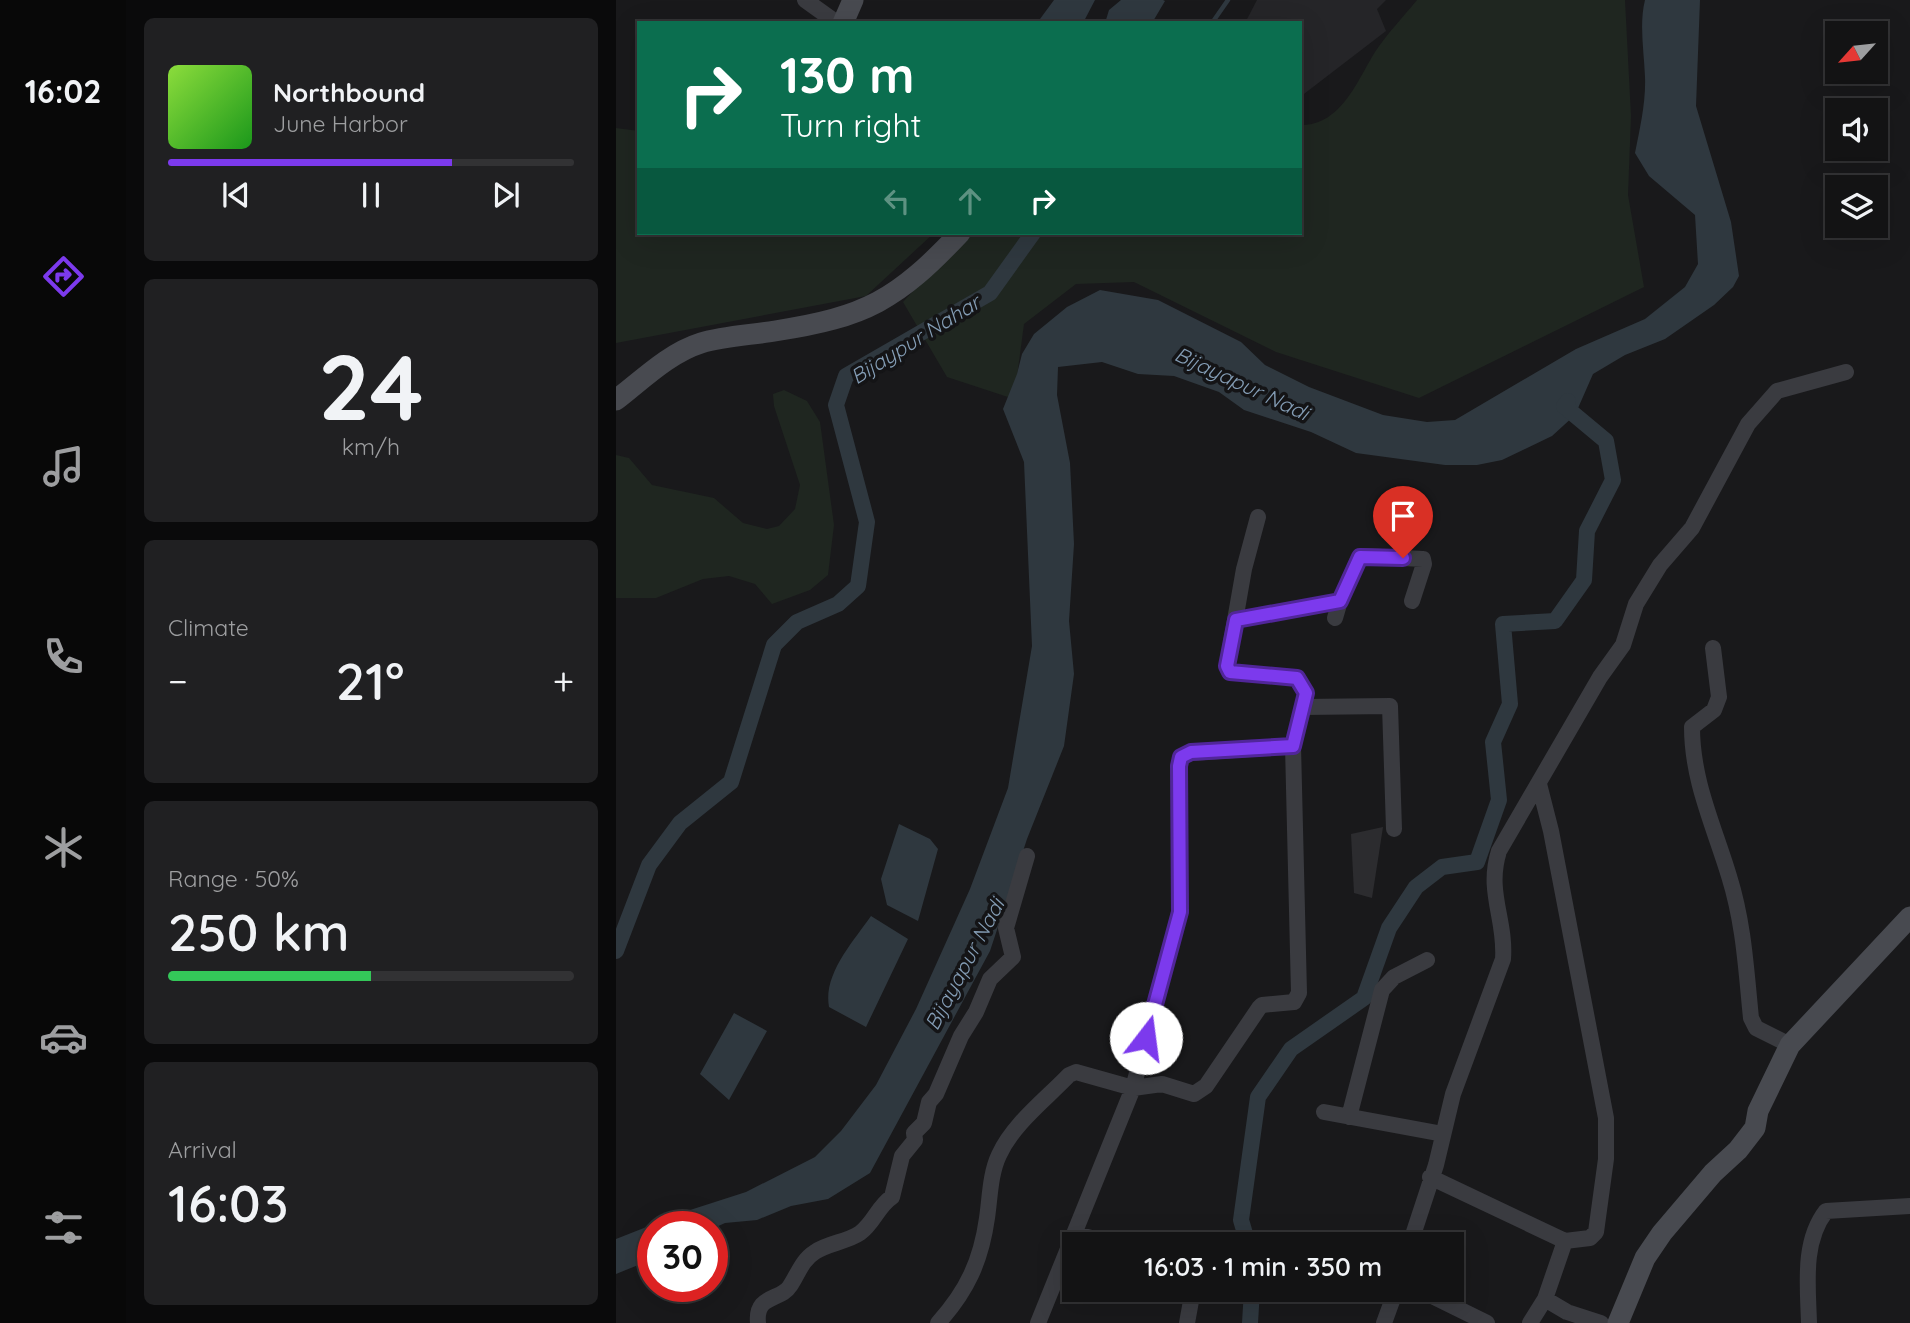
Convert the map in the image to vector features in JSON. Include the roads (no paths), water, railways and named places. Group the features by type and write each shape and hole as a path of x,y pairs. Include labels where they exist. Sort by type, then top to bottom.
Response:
{"main road":[{"path":"844,21 853,0"},
{"path":"616,400 669,359 700,343 814,325 880,303 914,279 958,235"},
{"path":"1618,1323 1645,1258 1662,1233 1755,1128 1758,1111 1790,1045 1910,917"}],"street":[{"path":"805,0 834,21"},
{"path":"1414,1232 1469,1046 1503,959 1504,944 1493,871 1499,851 1600,677 1623,645 1636,604 1660,565 1692,528 1748,424 1777,391 1846,372"},
{"path":"938,1323 965,1291 972,1274 987,1221 990,1187 998,1156 1010,1136 1069,1075 1076,1072 1133,1088 1162,1084 1194,1094 1201,1091 1262,1005 1294,1002 1299,993 1293,746 1306,693 1297,678 1230,672 1227,666 1244,569 1258,517"},
{"path":"1335,618 1358,560 1363,556 1423,559 1424,564 1412,601"},
{"path":"1236,620 1340,601"},
{"path":"1713,648 1719,697 1714,710 1692,727 1692,750 1698,782 1729,875 1745,938 1751,1018 1756,1028 1790,1045"},
{"path":"1303,707 1390,706 1394,829"},
{"path":"1077,1232 1133,1088 1180,912 1181,757 1191,752 1293,746"},
{"path":"1430,1177 1565,1241 1590,1238 1596,1232 1606,1159 1606,1118 1551,831 1539,784"},
{"path":"758,1323 758,1312 766,1300 789,1288 796,1272 810,1256 860,1233 870,1224 884,1202 892,1197 902,1156 915,1140 914,1133 924,1123 929,1102 936,1094 961,1036 976,1012 990,979 1013,957 1006,928 1027,856"},
{"path":"1349,1117 1382,990 1394,977 1427,960"},
{"path":"1324,1112 1443,1134"},
{"path":"1809,1323 1808,1258 1819,1220 1826,1211 1910,1206"},
{"path":"1530,1323 1545,1299 1565,1241"},
{"path":"1038,1323 1062,1267"},
{"path":"1545,1299 1567,1312 1601,1323"},
{"path":"1187,1323 1191,1302"},
{"path":"1384,1323 1391,1302"},
{"path":"1444,1302 1487,1323"}],"water":[{"path":"1054,0 1095,0 1084,21 1040,19"},
{"path":"1121,0 1165,1 1153,21 1106,21 1109,10"},
{"name":"Bijayapur Nadi","path":"1645,0 1700,0 1696,106 1731,222 1739,276 1733,287 1714,305 1665,339 1625,355 1593,374 1575,415 1552,436 1502,460 1477,465 1445,465 1356,453 1311,432 1244,410 1219,392 1174,376 1138,374 1102,362 1058,367 1057,395 1070,463 1074,544 1069,621 1074,674 1064,746 1027,839 990,951 870,1173 828,1199 791,1206 757,1220 728,1223 728,1211 687,1211 746,1192 815,1157 841,1131 876,1085 916,1009 970,889 1008,788 1032,646 1024,462 1003,409 1022,354 1034,334 1067,307 1100,290 1158,300 1241,342 1265,365 1309,387 1383,415 1427,422 1455,420 1576,349 1645,319 1685,287 1698,264 1695,215 1649,176 1635,153 1645,96"},
{"path":"899,824 930,839 938,849 918,921 887,905 881,879"},
{"path":"871,916 908,939 866,1027 829,1007 828,995 830,983 841,959"},
{"path":"734,1013 767,1031 729,1100 700,1074"},
{"path":"637,1231 637,1265 616,1274 616,1239"}],"waterway":[{"name":"Bijaypur Nahar","path":"1213,21 1228,0"},
{"name":"Bijaypur Nahar","path":"616,951 649,865 680,823 731,782 774,645 797,622 838,604 858,586 867,522 836,405 846,376 990,293 1032,235"},
{"path":"1244,1232 1241,1220 1258,1097 1291,1049 1364,998 1389,928 1416,887 1442,867 1477,862 1499,800 1493,742 1510,704 1503,624 1555,621 1584,580 1587,531 1613,480 1606,441 1564,406 1568,401"},
{"path":"1250,1323 1251,1302"}]}
